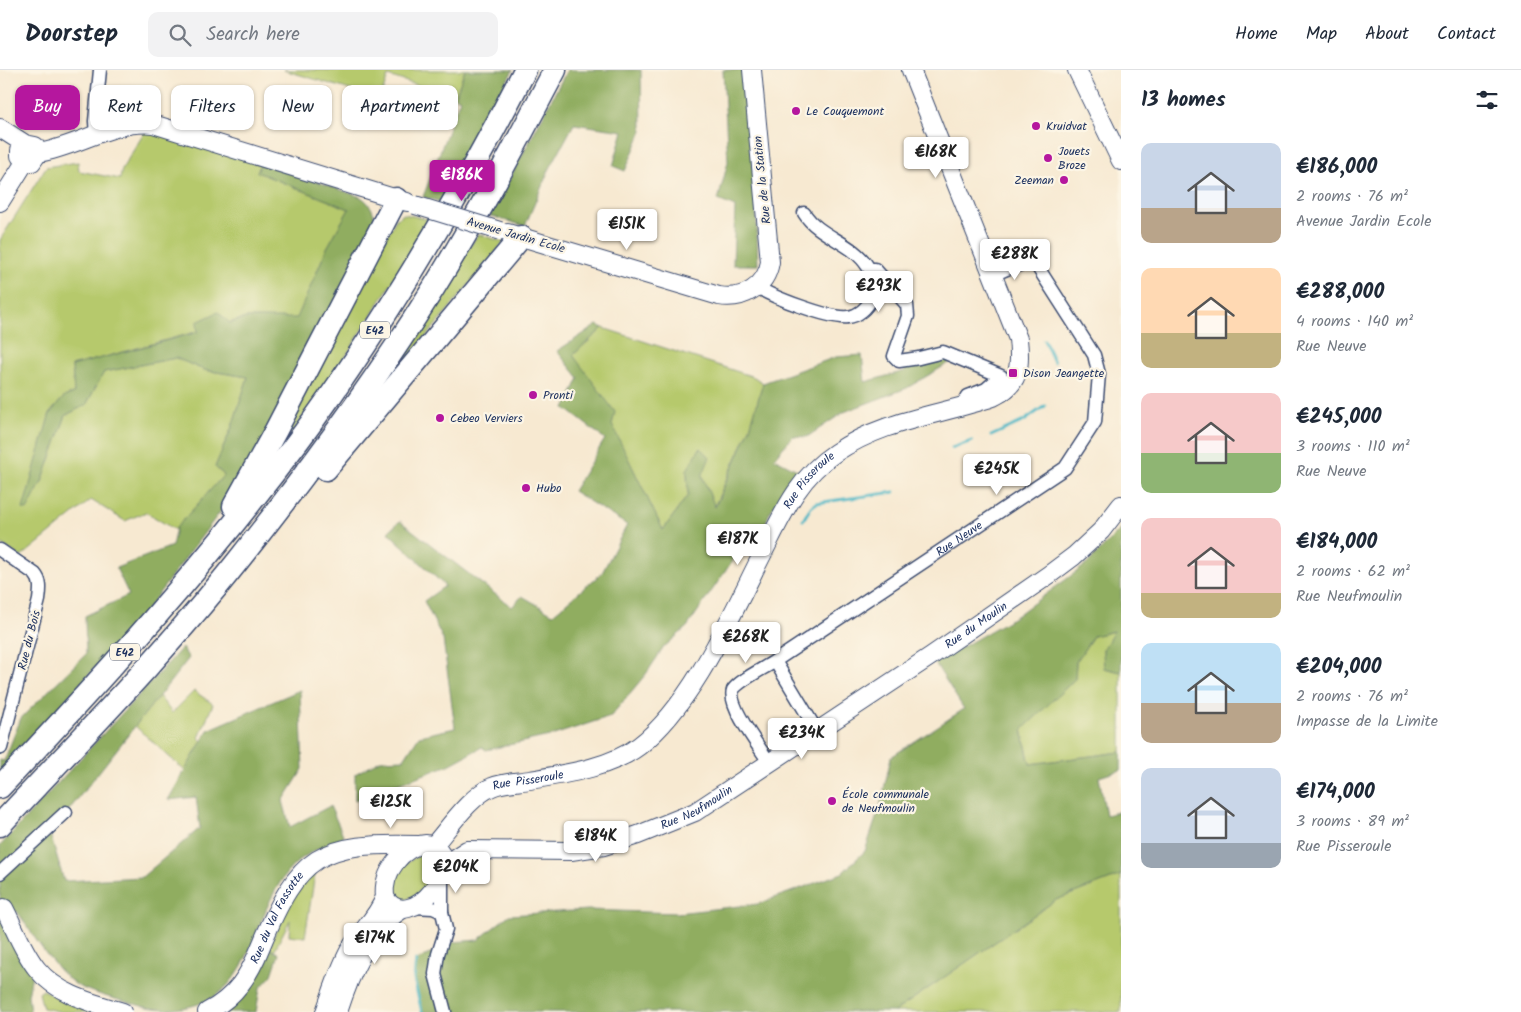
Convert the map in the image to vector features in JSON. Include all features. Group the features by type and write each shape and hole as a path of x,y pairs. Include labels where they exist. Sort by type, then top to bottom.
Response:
{"highway":[{"name":"E42","path":"0,787 105,674 254,499 357,358 420,258 489,141 525,70"},
{"name":"E42","path":"0,825 113,706 236,564 318,457 433,288 512,153 555,70"},
{"path":"195,570 272,439 405,202"},
{"path":"236,564 319,478 511,234"}],"main road":[{"name":"Rue de la Station","path":"752,70 770,262 768,274 757,287"},
{"name":"Rue Pisseroule","path":"388,874 404,854 426,845 481,793 493,786 551,776 598,765 638,747 664,725 713,651 793,493 814,469 835,452 871,433 903,420 961,407 1004,392 1014,380 1021,361 1018,339 911,70"},
{"path":"1077,70 1120,158"},
{"name":"Avenue Jardin Ecole","path":"27,152 56,151 129,124 153,124 719,296 736,297 757,287"},
{"path":"0,128 27,152 0,202"},
{"name":"Rue du Moulin","path":"769,762 939,650 1074,556 1101,531 1121,505"},
{"name":"Rue Neufmoulin","path":"443,871 450,861 468,850 571,850 604,846 638,836 695,812 769,762"},
{"path":"338,1012 351,975 364,952 387,922 429,894 443,871 442,855 426,845"},
{"name":"Rue du Val Fassotte","path":"208,1012 221,1005 244,981 278,907 298,874 320,857 337,850 362,846 426,845"},
{"path":"325,1012 341,967 353,946 377,914 385,897 385,883 388,874 384,857 362,846"},
{"path":"385,897 391,906 407,908"},
{"path":"4,908 36,968 47,979 76,996 123,1012"}],"street":[{"path":"96,136 95,120 100,70"},
{"path":"757,287 769,294 818,311 847,317 858,314 871,300 875,283 870,269 858,255 811,224 804,214"},
{"name":"Rue Neuve","path":"775,661 1065,468 1095,422 1099,374 1094,355 1045,277 1037,266 1031,263 1021,264 993,275"},
{"path":"870,269 875,269 907,305 908,316 894,356 899,361 943,352 1001,376 986,389 968,396 961,407"},
{"name":"Rue du Bois","path":"0,550 40,579 39,600 1,748"},
{"path":"769,762 733,705 734,690 739,684 775,661 817,731"},
{"path":"0,873 66,812"},
{"path":"443,871 442,912 446,928 438,954 436,974 445,1012"},
{"path":"407,908 432,908 442,912"}],"green space":[{"path":"284,70 465,70 458,89 458,85 417,85 388,76 385,85 342,85 342,88"},
{"path":"465,70 513,70 442,202 423,197 448,130 458,130 458,104 460,99 458,98 458,89"},
{"path":"567,70 641,70 642,131 625,171 613,166 623,131 574,124 548,172 525,226 490,216"},
{"path":"723,70 744,70 756,203 758,265 733,265 735,207 718,200 728,162"},
{"path":"146,130 261,162 257,172 349,209 327,248 297,319 246,318 72,366 74,393 64,397 50,413 24,509 42,482 66,415 86,405 104,372 176,358 204,370 248,377 232,427 215,467 224,475 175,530 146,512 125,521 91,500 21,557 0,543 0,240 46,167 78,162 79,171 120,179 122,169"},
{"path":"261,162 361,197 372,209 376,225 241,484 139,620 0,772 0,760 4,761 21,718 86,654 85,616 129,595 116,568 172,546 176,528 224,475 215,467 232,427 248,377 204,370 176,358 104,372 86,405 66,415 42,482 27,510 23,509 50,413 64,397 74,393 72,366 198,332 197,322 218,312 230,323 246,318 297,318 327,248 349,209 257,172"},
{"path":"404,214 431,220 339,367 261,475 396,219"},
{"path":"478,234 504,242 370,405"},
{"path":"597,325 603,328 573,355 615,412 612,425 663,530 688,495 687,470 700,448 710,457 702,476 715,507 750,428 763,383 836,357 862,355 865,382 905,371 904,365 940,358 954,360 907,388 844,412 807,437 793,436 774,458 799,471 770,512 755,548 744,544 687,627 664,647 646,674 611,716 554,735 486,750 482,747 449,765 355,800 355,774 380,760 404,759 419,736 455,728 443,639 424,601 445,586 388,532 400,521 512,607 522,596 553,614 602,573 627,525 573,491 605,439 565,408 579,378 557,351"},
{"path":"603,328 754,377 763,383 750,428 714,507 702,476 687,470 688,495 663,530 611,425 573,355"},
{"path":"1121,529 1121,672 1104,668 1103,650 1114,631 1093,636 1076,662 1075,679 1022,730 1030,764 1121,752 1121,770 1099,777 1106,815 1121,811 1121,875 1056,900 894,1012 422,1012 414,979 416,961 452,942 478,940 509,915 588,910 677,913 758,904 842,873 865,851 880,807 891,757 964,709 935,663 1016,616 1087,564"},
{"path":"1115,631 1103,650 1104,668 1121,672 1121,752 1030,764 1022,729 1075,679 1076,662 1093,636"},
{"path":"182,648 189,658 50,834 64,881 142,877 200,828 196,797 168,800 208,730 300,690 303,769 283,801 290,827 330,806 344,837 311,853 294,865 281,881 271,899 246,958 235,976 222,991 204,1002 185,1008 159,1009 112,998 80,987 62,973 17,911 3,924 32,975 28,995 30,1012 0,1012 0,846"},
{"path":"194,691 213,704 199,738 202,741 185,771 135,726 159,696 172,713"},
{"path":"422,854 430,855 436,862 432,875 419,892 401,901 393,895 397,876 405,865"},
{"path":"311,870 315,874 305,937 289,935 290,920 274,951 269,948 287,904"},
{"path":"1121,875 1121,1012 894,1012 1056,900"},
{"path":"269,948 279,954 272,975 260,988 256,1012 225,1012 251,983"},
{"path":"43,990 66,1003 95,1012 62,1012 43,1008 39,993"}],"waterway":[{"path":"1044,340 1054,362"},
{"path":"991,436 1024,421 1045,406"},
{"path":"952,448 972,441"},
{"path":"803,520 811,507 816,503 894,492"},
{"path":"416,960 414,979 422,1012"}],"place":[{"name":"Le Couquemont","path":"796,111"},
{"name":"Kruidvat","path":"1036,126"},
{"name":"Jouets Broze","path":"1048,158"},
{"name":"Zeeman","path":"1064,180"},
{"name":"Dison Jeangette","path":"1013,373"},
{"name":"Pronti","path":"533,395"},
{"name":"Cebeo Verviers","path":"440,418"},
{"name":"Hubo","path":"526,488"},
{"name":"École communale de Neufmoulin","path":"832,801"}]}
